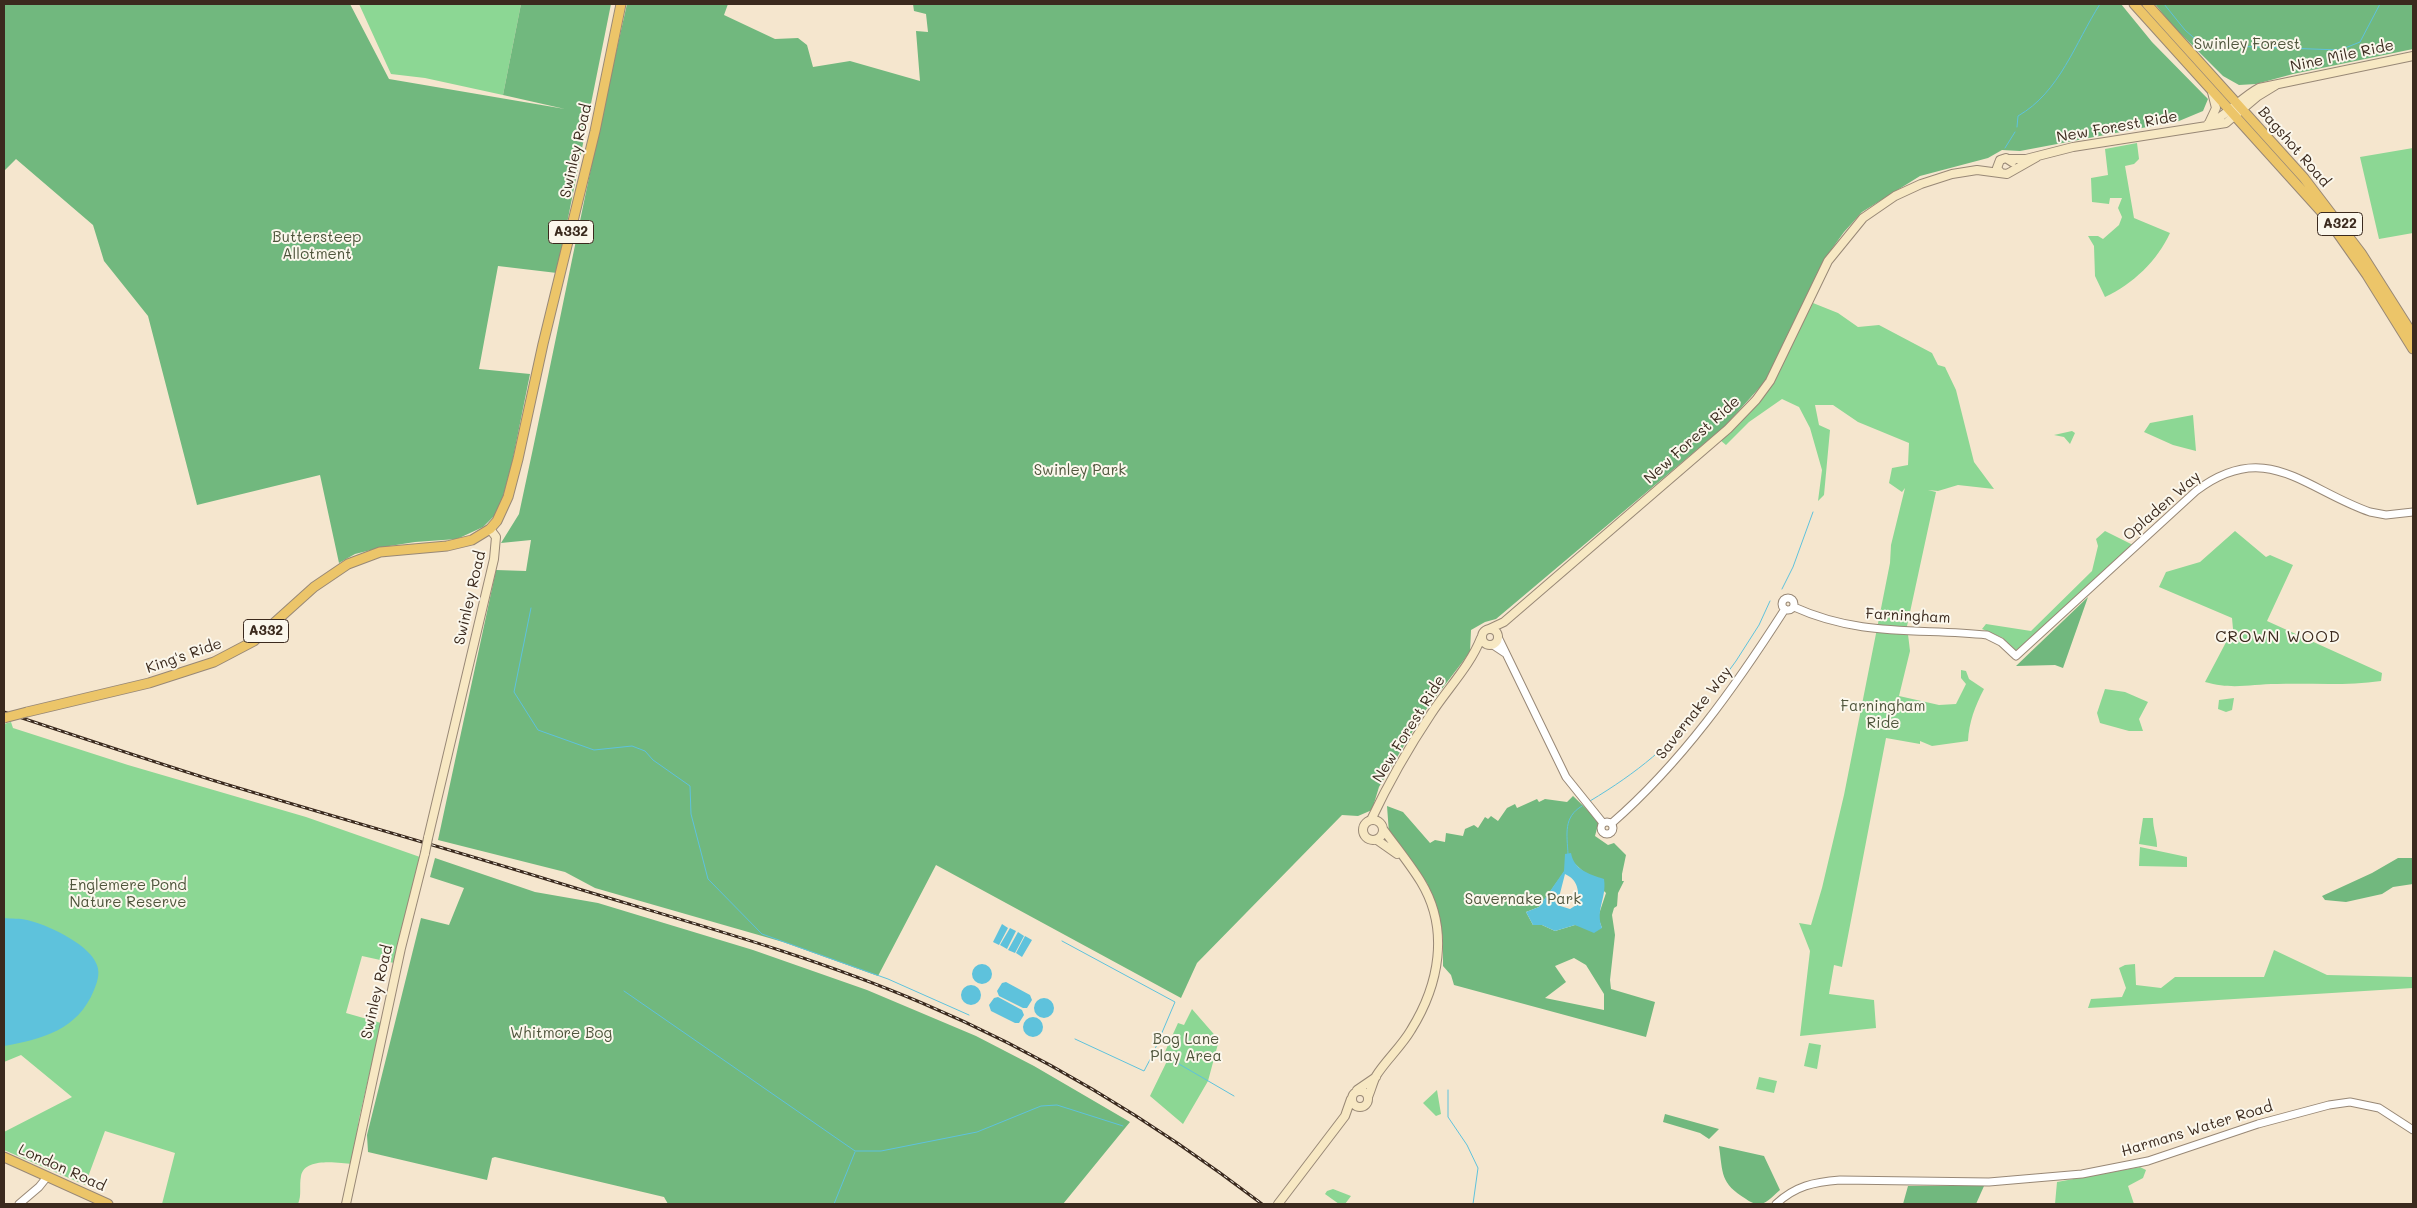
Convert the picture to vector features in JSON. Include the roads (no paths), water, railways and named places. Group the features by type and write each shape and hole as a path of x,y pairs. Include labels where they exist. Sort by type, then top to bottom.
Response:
{"main road":[{"name":"Swinley Road","path":"346,1204 401,948 494,559 496,537 490,529 503,510 512,480 595,131 621,4"},
{"name":"Bagshot Road","path":"2134,4 2212,92 2236,110 2304,178 2334,216 2401,321"},
{"name":"Bagshot Road","path":"2148,4 2295,180 2354,255 2401,321"},
{"name":"Nine Mile Ride","path":"2236,110 2259,88 2413,56"},
{"path":"2205,125 2216,108 2212,92"},
{"name":"New Forest Ride","path":"2009,159 2036,157 2074,147 2226,123 2236,110"},
{"name":"New Forest Ride","path":"2012,169 2036,157"},
{"path":"2002,158 2009,159 2013,164 2012,169 2007,174 2000,172 1997,163 2002,158"},
{"name":"New Forest Ride","path":"1405,859 1377,840 1368,839 1364,833 1364,826 1371,820 1383,795 1431,714 1475,653 1483,632 1504,622 1723,433 1756,400 1770,382 1828,261 1863,218 1895,196 1921,184 1997,163"},
{"name":"New Forest Ride","path":"1977,170 2000,172"},
{"name":"A322","path":"2401,321 2413,335"},
{"name":"A322","path":"2401,321 2413,349"},
{"name":"King's Ride","path":"4,718 149,683 214,662 254,641 314,587 348,564 380,552 458,544 472,540 490,529"},
{"name":"New Forest Ride","path":"1475,653 1492,645 1504,622"},
{"path":"1489,629 1494,630 1498,636"},
{"path":"1482,638 1484,643 1492,645"},
{"name":"New Forest Ride","path":"1377,840 1382,836 1383,795"},
{"path":"1371,820 1382,826"},
{"name":"New Forest Ride","path":"1345,1116 1366,1103 1376,1077 1409,1034 1423,1011 1431,994 1438,967 1436,923 1421,882 1382,826"},
{"name":"New Forest Ride","path":"1280,1201 1345,1116 1351,1099 1357,1090 1376,1077"},
{"path":"1357,1090 1365,1092 1368,1097"},
{"path":"1351,1099 1353,1104 1360,1107"},
{"name":"London Road","path":"4,1157 108,1204"}],"street":[{"name":"Opladen Way","path":"2016,656 2196,491 2209,481 2234,469 2252,466 2277,470 2370,512 2386,515 2413,512"},
{"path":"1786,598 1793,600 1794,607 1791,610 1785,609 1782,604 1786,598"},
{"name":"Farningham","path":"1794,607 1831,620 1868,629 1986,635 2001,642 2016,656"},
{"name":"Savernake Way","path":"1612,823 1672,766 1693,741 1755,656 1785,609"},
{"path":"1498,636 1566,777 1603,823"},
{"path":"1492,645 1505,653"},
{"path":"1603,823 1612,823 1613,831 1607,834 1601,830 1603,823"},
{"name":"Harmans Water Road","path":"1776,1204 1796,1189 1822,1182 1840,1180 1989,1182 2057,1177 2099,1171 2148,1161 2258,1124 2350,1102 2379,1108 2413,1130"},
{"path":"19,1204 39,1188 47,1177"}],"water":[{"path":"1571,853 1575,864 1583,870 1604,879 1604,892 1600,909 1602,928 1594,933 1575,925 1555,931 1542,925 1533,925 1526,912 1539,907 1564,871 1565,854","holes":["1565,874 1575,882 1578,894 1578,904 1570,909 1557,905"]},
{"path":"4,918 35,922 75,941 95,961 98,979 87,1004 79,1015 69,1023 45,1036 4,1046"},
{"path":"1002,924 1008,928 999,945 993,942"},
{"path":"1010,928 1016,931 1007,949 1000,945"},
{"path":"1018,932 1024,936 1015,953 1008,950"},
{"path":"1025,936 1032,940 1022,957 1016,953"},
{"path":"982,964 989,967 992,974 989,981 982,984 975,981 972,974 975,967"},
{"path":"1006,982 1030,995 1032,1000 1027,1008 1023,1008 999,996 997,991 1002,983"},
{"path":"971,985 978,988 981,995 978,1002 971,1005 964,1002 961,995 964,988"},
{"path":"998,997 1022,1010 1024,1015 1019,1023 1015,1023 991,1011 989,1005 994,998"},
{"path":"1044,998 1051,1001 1054,1008 1051,1015 1044,1018 1037,1015 1034,1008 1037,1001"},
{"path":"1033,1017 1040,1020 1043,1027 1040,1034 1033,1037 1026,1034 1023,1027 1026,1020"}],"waterway":[{"path":"2017,127 2018,116 2033,106 2056,80 2100,4"},
{"path":"2164,4 2185,30 2202,45 2340,50 2360,42 2380,4"},
{"path":"2005,148 2015,132"},
{"path":"1782,589 1793,567 1813,512"},
{"path":"1717,687 1759,625 1770,601"},
{"path":"531,608 514,692 538,730 594,750 632,746 645,751 653,760 690,786 691,814 708,879 762,934 888,979 969,1015"},
{"path":"1590,801 1638,769 1666,745 1706,702"},
{"path":"1568,854 1567,833 1569,821 1576,810 1582,806"},
{"path":"1062,941 1175,1002 1155,1049"},
{"path":"624,991 855,1151 881,1151 977,1132 1041,1106 1057,1105 1123,1126"},
{"path":"1075,1039 1144,1071 1155,1050 1234,1096"},
{"path":"1448,1090 1448,1117 1467,1145 1478,1168 1473,1204"},
{"path":"834,1204 855,1152"}],"railway":[{"path":"4,712 212,780 742,938 878,985 967,1023 1055,1068 1182,1146 1262,1204"}],"district":[{"name":"CROWN WOOD","path":"2278,637"}],"park label":[{"name":"Swinley Forest","path":"2247,44"},
{"name":"Buttersteep Allotment","path":"317,246"},
{"name":"Swinley Park","path":"1080,470"},
{"name":"Farningham Ride","path":"1883,714"},
{"name":"Englemere Pond Nature Reserve","path":"128,894"},
{"name":"Savernake Park","path":"1523,899"},
{"name":"Whitmore Bog","path":"561,1033"},
{"name":"Bog Lane Play Area","path":"1186,1048"}]}
